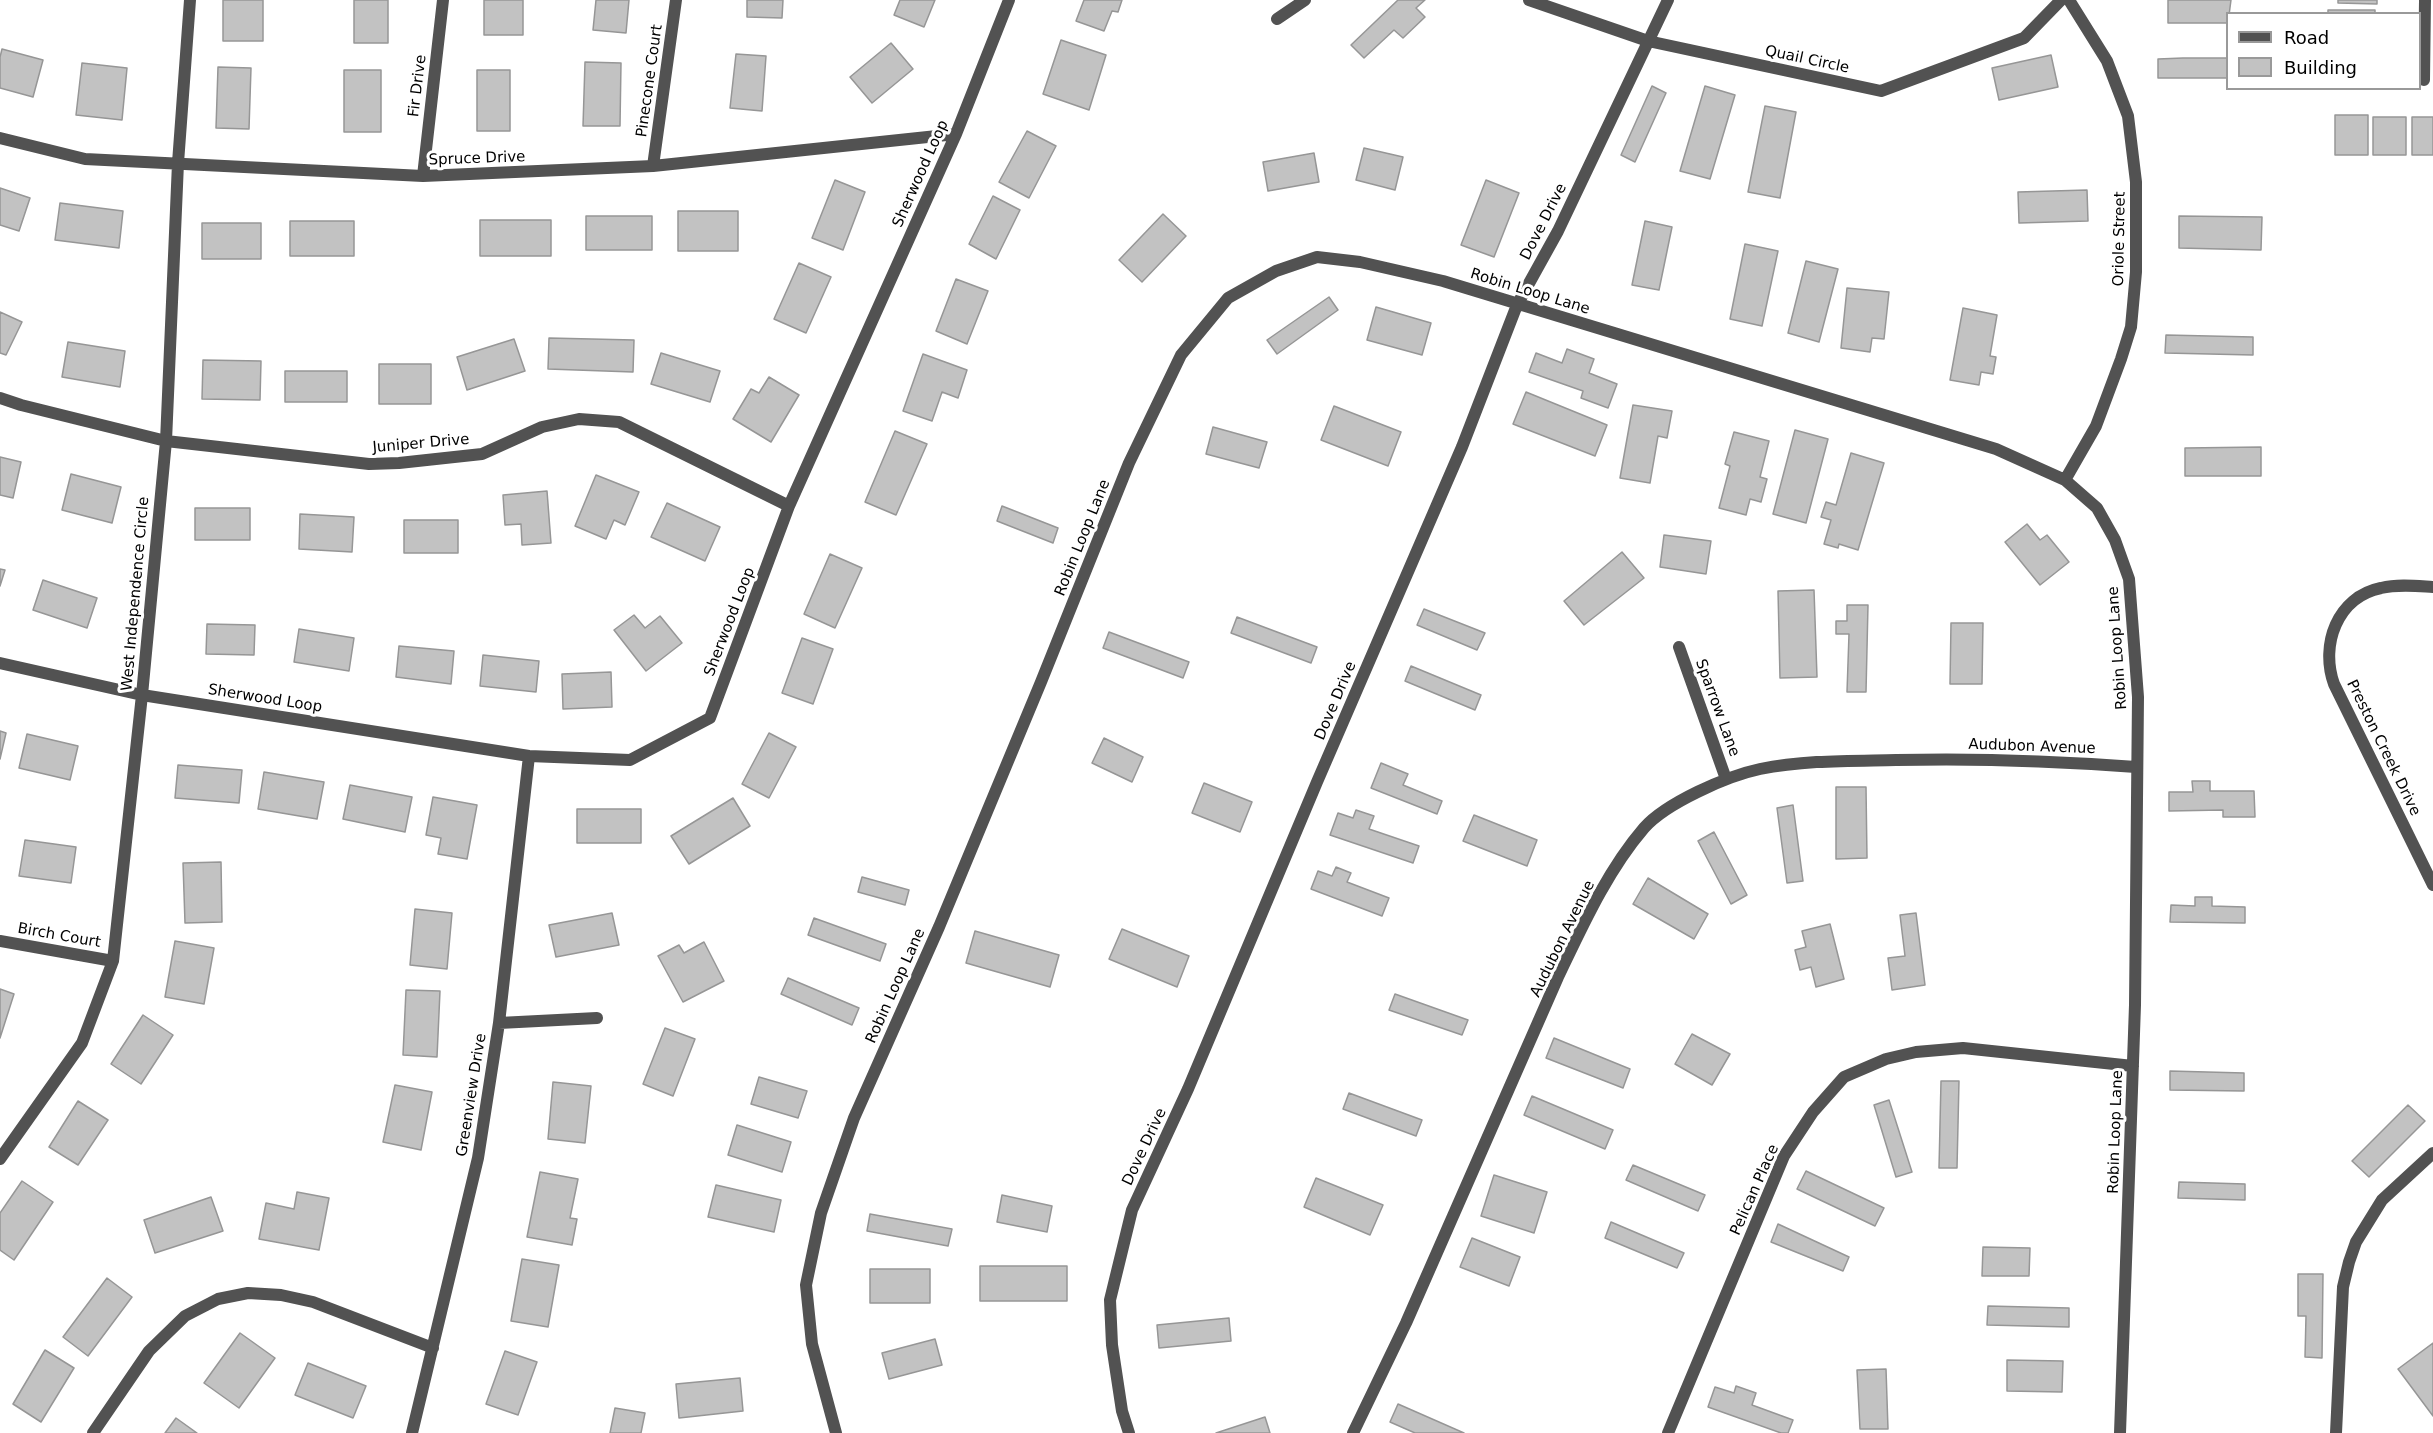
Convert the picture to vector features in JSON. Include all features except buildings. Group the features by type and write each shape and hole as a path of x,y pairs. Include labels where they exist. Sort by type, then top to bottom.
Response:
{"street":[{"name":"West Independence Circle","path":"0,1159 82,1043 113,961 142,695 166,441 178,163 190,0"},
{"name":"Fir Drive","path":"423,176 443,0"},
{"name":"Pinecone Court","path":"653,166 676,0"},
{"name":"Sherwood Loop","path":"0,663 142,695 529,756 630,760 710,718 789,506 956,134 1009,0"},
{"path":"1277,19 1305,0"},
{"name":"Quail Circle","path":"1529,0 1648,41 1881,91 2024,38 2061,0"},
{"name":"Dove Drive","path":"1129,1433 1122,1411 1112,1345 1110,1300 1132,1210 1188,1089 1299,824 1462,447 1516,305 1558,231 1668,0"},
{"name":"Oriole Street","path":"2065,480 2096,426 2121,359 2130,327 2136,272 2136,182 2128,116 2107,61 2069,0"},
{"path":"2425,0 2426,80"},
{"name":"Spruce Drive","path":"0,138 85,159 423,176 653,166 956,134"},
{"name":"Robin Loop Lane","path":"836,1433 812,1344 806,1285 821,1213 854,1118 939,927 1037,693 1129,463 1181,355 1228,298 1276,271 1317,257 1371,264 1443,281 1996,449 2065,480 2097,508 2115,540 2129,579 2138,698 2131,1157 2123,1292 2120,1433"},
{"name":"Juniper Drive","path":"0,398 166,441 369,464 399,464 482,454 543,427 579,419 619,422 789,506"},
{"name":"Preston Creek Drive","path":"2433,587 2394,586 2380,588 2360,597 2339,617 2331,632 2329,660 2334,684 2433,885"},
{"name":"Sparrow Lane","path":"1679,647 1726,779"},
{"name":"Greenview Drive","path":"412,1433 478,1158 499,1023 529,756"},
{"name":"Audubon Avenue","path":"1353,1433 1406,1323 1558,977 1603,890 1644,828 1664,811 1726,779 1760,770 1828,761 1930,759 2086,763 2136,767"},
{"name":"Birch Court","path":"0,941 113,961"},
{"path":"499,1023 597,1018"},
{"name":"Pelican Place","path":"1668,1433 1784,1156 1813,1112 1844,1077 1886,1059 1916,1052 1963,1048 2133,1066"},
{"path":"2336,1433 2343,1287 2349,1262 2361,1232 2382,1200 2433,1153"},
{"path":"93,1433 149,1351 185,1316 218,1299 248,1293 281,1295 313,1302 433,1347"}]}
